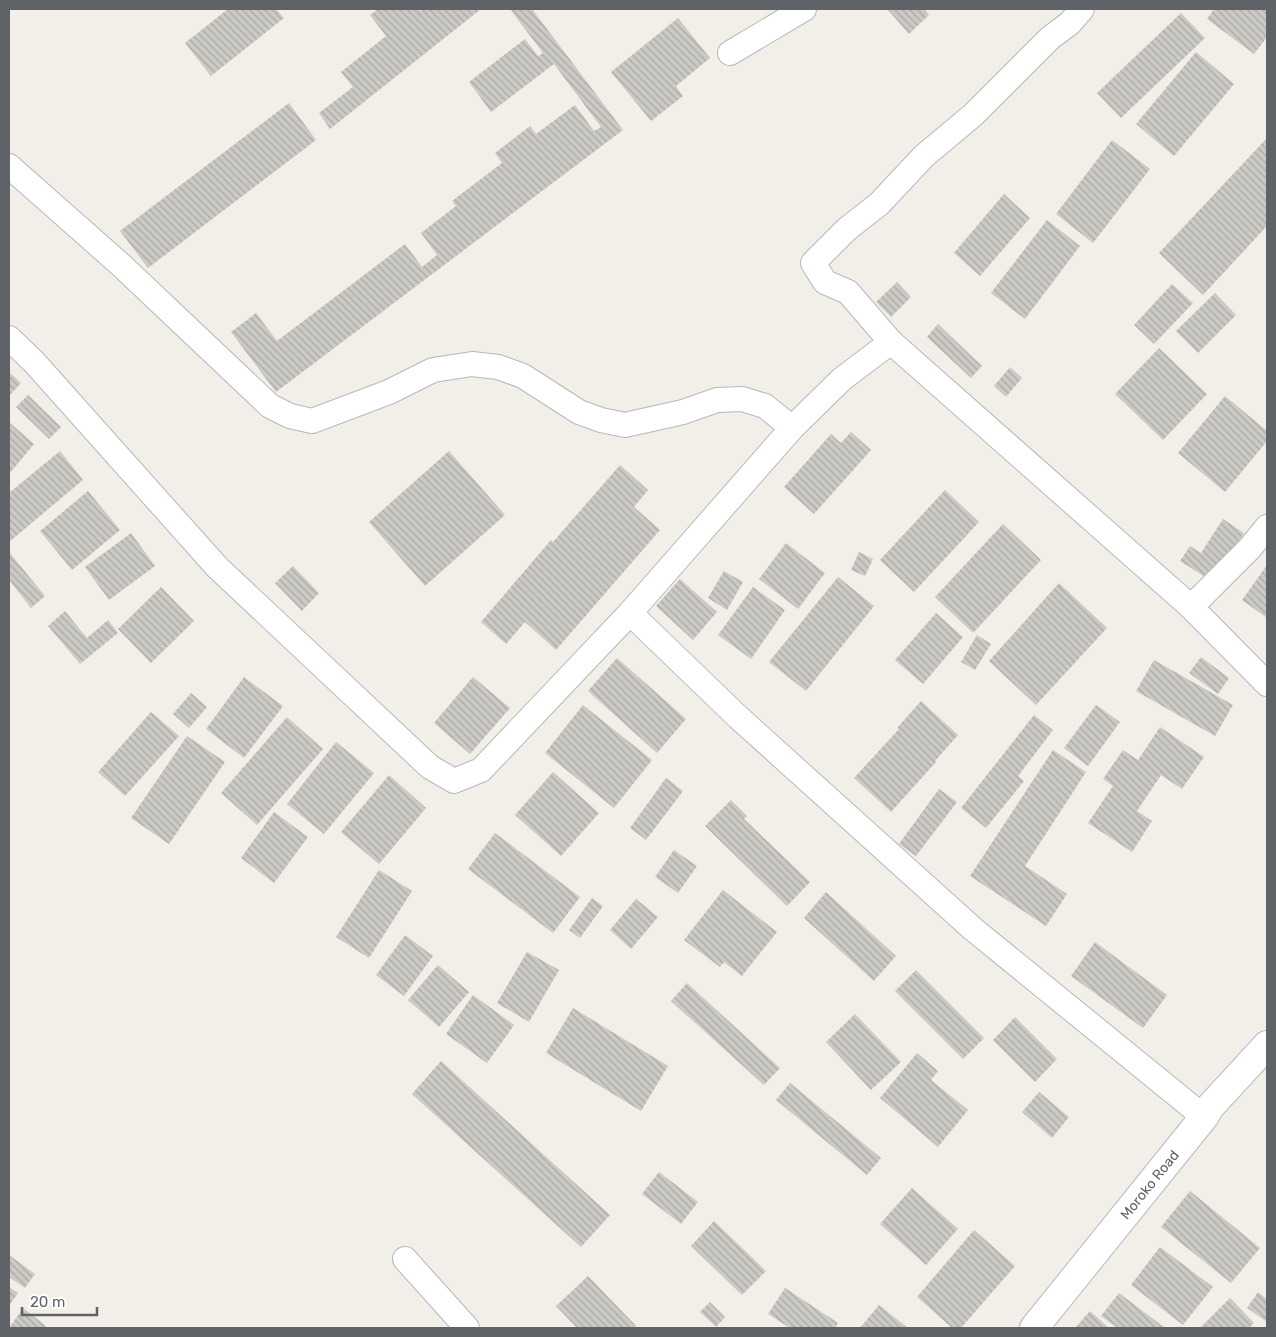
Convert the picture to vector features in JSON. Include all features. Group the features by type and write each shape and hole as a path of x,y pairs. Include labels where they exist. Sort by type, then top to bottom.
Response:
{"street":[{"path":"730,53 804,9"},
{"path":"1082,9 1070,23 1050,38 973,116 924,156 879,204 847,229 813,263 824,282 848,292 891,342 1191,607 1267,684"},
{"path":"9,166 121,266 270,406 290,416 312,420 389,392 433,370 472,364 498,367 523,376 579,412 601,420 625,424 683,412 716,400 742,399 765,406 792,428"},
{"path":"9,338 34,362 217,567 430,767 454,781 481,770 630,613 792,428 842,379 891,342"},
{"path":"1191,607 1250,548 1267,527"},
{"path":"630,613 738,717 973,930 1204,1117"},
{"name":"Moroko Road","path":"1034,1328 1204,1117 1210,1107 1267,1045"},
{"path":"405,1258 467,1328"}],"building":[{"path":"228,9 276,9 284,18 211,76 185,43"},
{"path":"378,9 419,9 421,11 423,9 481,9 330,129 319,113 353,87 341,72 386,36 370,15"},
{"path":"510,9 532,9 623,130 276,392 231,332 256,313 277,341 405,244 422,267 437,255 421,233 456,206 452,201 502,163 495,153 530,126 536,134 575,105 594,131 601,127 554,64 491,112 469,82 525,39 538,56 543,53"},
{"path":"889,9 924,9 929,15 909,34"},
{"path":"1214,9 1267,9 1267,37 1254,54 1207,19"},
{"path":"1181,13 1205,38 1121,118 1097,93"},
{"path":"678,18 710,58 676,86 683,96 651,121 611,72"},
{"path":"1196,52 1234,84 1174,156 1136,124"},
{"path":"289,103 316,140 148,268 120,231"},
{"path":"1267,138 1267,226 1203,295 1159,253"},
{"path":"1112,140 1150,169 1093,243 1056,214"},
{"path":"1004,194 1030,218 980,276 954,253"},
{"path":"1047,220 1080,246 1025,319 991,293"},
{"path":"897,282 911,297 891,317 876,302"},
{"path":"1172,284 1193,303 1154,344 1134,325"},
{"path":"1215,293 1236,315 1198,353 1176,331"},
{"path":"938,324 982,366 971,378 927,337"},
{"path":"1159,348 1207,394 1163,440 1115,394"},
{"path":"1010,367 1022,378 1006,397 994,386"},
{"path":"9,372 21,383 9,396"},
{"path":"28,395 61,427 49,439 16,407"},
{"path":"1225,396 1267,431 1267,441 1225,492 1178,453"},
{"path":"9,422 34,444 9,474"},
{"path":"851,432 871,450 814,514 784,487 831,434 841,443"},
{"path":"60,451 83,480 9,542 9,493"},
{"path":"449,451 505,515 425,586 369,522"},
{"path":"620,465 648,490 634,507 660,530 556,650 525,622 506,644 481,622 551,540 553,542"},
{"path":"945,490 979,522 914,592 880,560"},
{"path":"88,491 120,530 72,570 40,531"},
{"path":"1223,519 1244,533 1213,582 1180,561 1190,546 1201,553"},
{"path":"1003,524 1041,560 973,633 935,597"},
{"path":"131,533 155,566 109,600 85,567"},
{"path":"786,543 825,573 798,609 759,579"},
{"path":"9,552 45,596 31,608 9,580"},
{"path":"859,552 873,559 865,576 851,570"},
{"path":"1267,565 1267,618 1242,600"},
{"path":"293,566 319,593 302,611 275,583"},
{"path":"724,571 743,582 727,610 708,598"},
{"path":"838,577 874,606 806,691 769,662"},
{"path":"680,579 717,612 693,640 656,606"},
{"path":"1059,583 1107,628 1036,705 989,661"},
{"path":"161,587 194,621 151,663 118,629"},
{"path":"753,587 785,610 751,659 718,635"},
{"path":"65,611 87,638 108,620 118,633 80,664 48,626"},
{"path":"936,613 963,637 923,684 895,660"},
{"path":"977,635 991,644 975,670 961,662"},
{"path":"1201,657 1229,678 1218,694 1189,673"},
{"path":"617,658 686,719 657,753 588,691"},
{"path":"1154,660 1233,705 1215,736 1136,691"},
{"path":"244,677 283,706 244,758 206,729"},
{"path":"473,677 510,708 470,754 434,723"},
{"path":"191,693 207,707 189,728 173,714"},
{"path":"921,701 958,735 891,812 854,778 899,729 897,728"},
{"path":"583,705 652,760 614,808 545,753"},
{"path":"1096,705 1120,722 1088,766 1064,748"},
{"path":"151,712 179,736 125,796 98,772"},
{"path":"1034,715 1053,730 1018,776 1024,781 986,828 961,808"},
{"path":"287,717 323,749 257,825 221,793"},
{"path":"1160,727 1204,757 1182,789 1161,775 1137,811 1152,821 1132,852 1088,823 1113,786 1103,779 1123,750 1138,760"},
{"path":"187,736 225,762 169,844 131,818"},
{"path":"336,742 374,773 324,834 287,804"},
{"path":"1053,750 1086,772 1025,866 1067,894 1046,926 970,876"},
{"path":"553,772 599,813 561,856 515,815"},
{"path":"389,775 426,808 379,864 341,832"},
{"path":"666,778 683,791 646,840 630,828"},
{"path":"939,789 957,802 916,856 899,844"},
{"path":"731,800 747,816 744,819 810,882 787,906 705,826"},
{"path":"274,812 308,837 274,883 241,858"},
{"path":"495,833 580,897 553,933 468,869"},
{"path":"674,850 697,866 678,893 655,877"},
{"path":"379,870 412,891 369,958 336,937"},
{"path":"723,890 777,932 742,976 724,962 720,967 684,940"},
{"path":"826,892 896,956 874,981 804,918"},
{"path":"592,898 603,906 580,938 569,930"},
{"path":"636,899 658,917 631,949 610,930"},
{"path":"405,935 433,956 404,996 376,975"},
{"path":"1095,942 1167,995 1143,1028 1071,976"},
{"path":"527,952 559,970 529,1022 497,1003"},
{"path":"438,965 469,992 439,1027 408,1000"},
{"path":"916,970 984,1038 963,1059 895,991"},
{"path":"687,983 780,1068 764,1085 671,1001"},
{"path":"473,995 514,1025 487,1063 446,1034"},
{"path":"573,1008 668,1066 641,1111 546,1053"},
{"path":"855,1014 901,1062 871,1090 826,1042"},
{"path":"1015,1017 1057,1059 1035,1082 993,1040"},
{"path":"917,1053 938,1071 931,1080 968,1110 938,1147 880,1098"},
{"path":"441,1061 610,1215 581,1247 412,1094"},
{"path":"790,1083 881,1158 867,1175 776,1100"},
{"path":"1039,1092 1069,1117 1052,1138 1022,1112"},
{"path":"659,1172 698,1202 681,1224 642,1194"},
{"path":"912,1188 958,1229 926,1265 880,1224"},
{"path":"1190,1191 1260,1248 1231,1283 1161,1227"},
{"path":"714,1221 766,1271 742,1295 691,1246"},
{"path":"974,1230 1015,1266 961,1328 952,1328 917,1297"},
{"path":"1160,1247 1213,1287 1183,1325 1131,1285"},
{"path":"9,1255 35,1274 25,1288 9,1277"},
{"path":"588,1276 636,1326 634,1328 577,1328 556,1306"},
{"path":"9,1287 18,1293 9,1306"},
{"path":"785,1288 838,1323 835,1328 790,1328 768,1314"},
{"path":"1258,1292 1267,1299 1267,1322 1247,1308"},
{"path":"1119,1293 1165,1328 1117,1328 1101,1316"},
{"path":"1230,1298 1254,1323 1249,1328 1200,1328"},
{"path":"710,1302 725,1317 716,1327 700,1312"},
{"path":"879,1305 908,1328 860,1328"},
{"path":"23,1308 46,1326 44,1328 9,1328"},
{"path":"1090,1311 1109,1328 1075,1328"}]}
